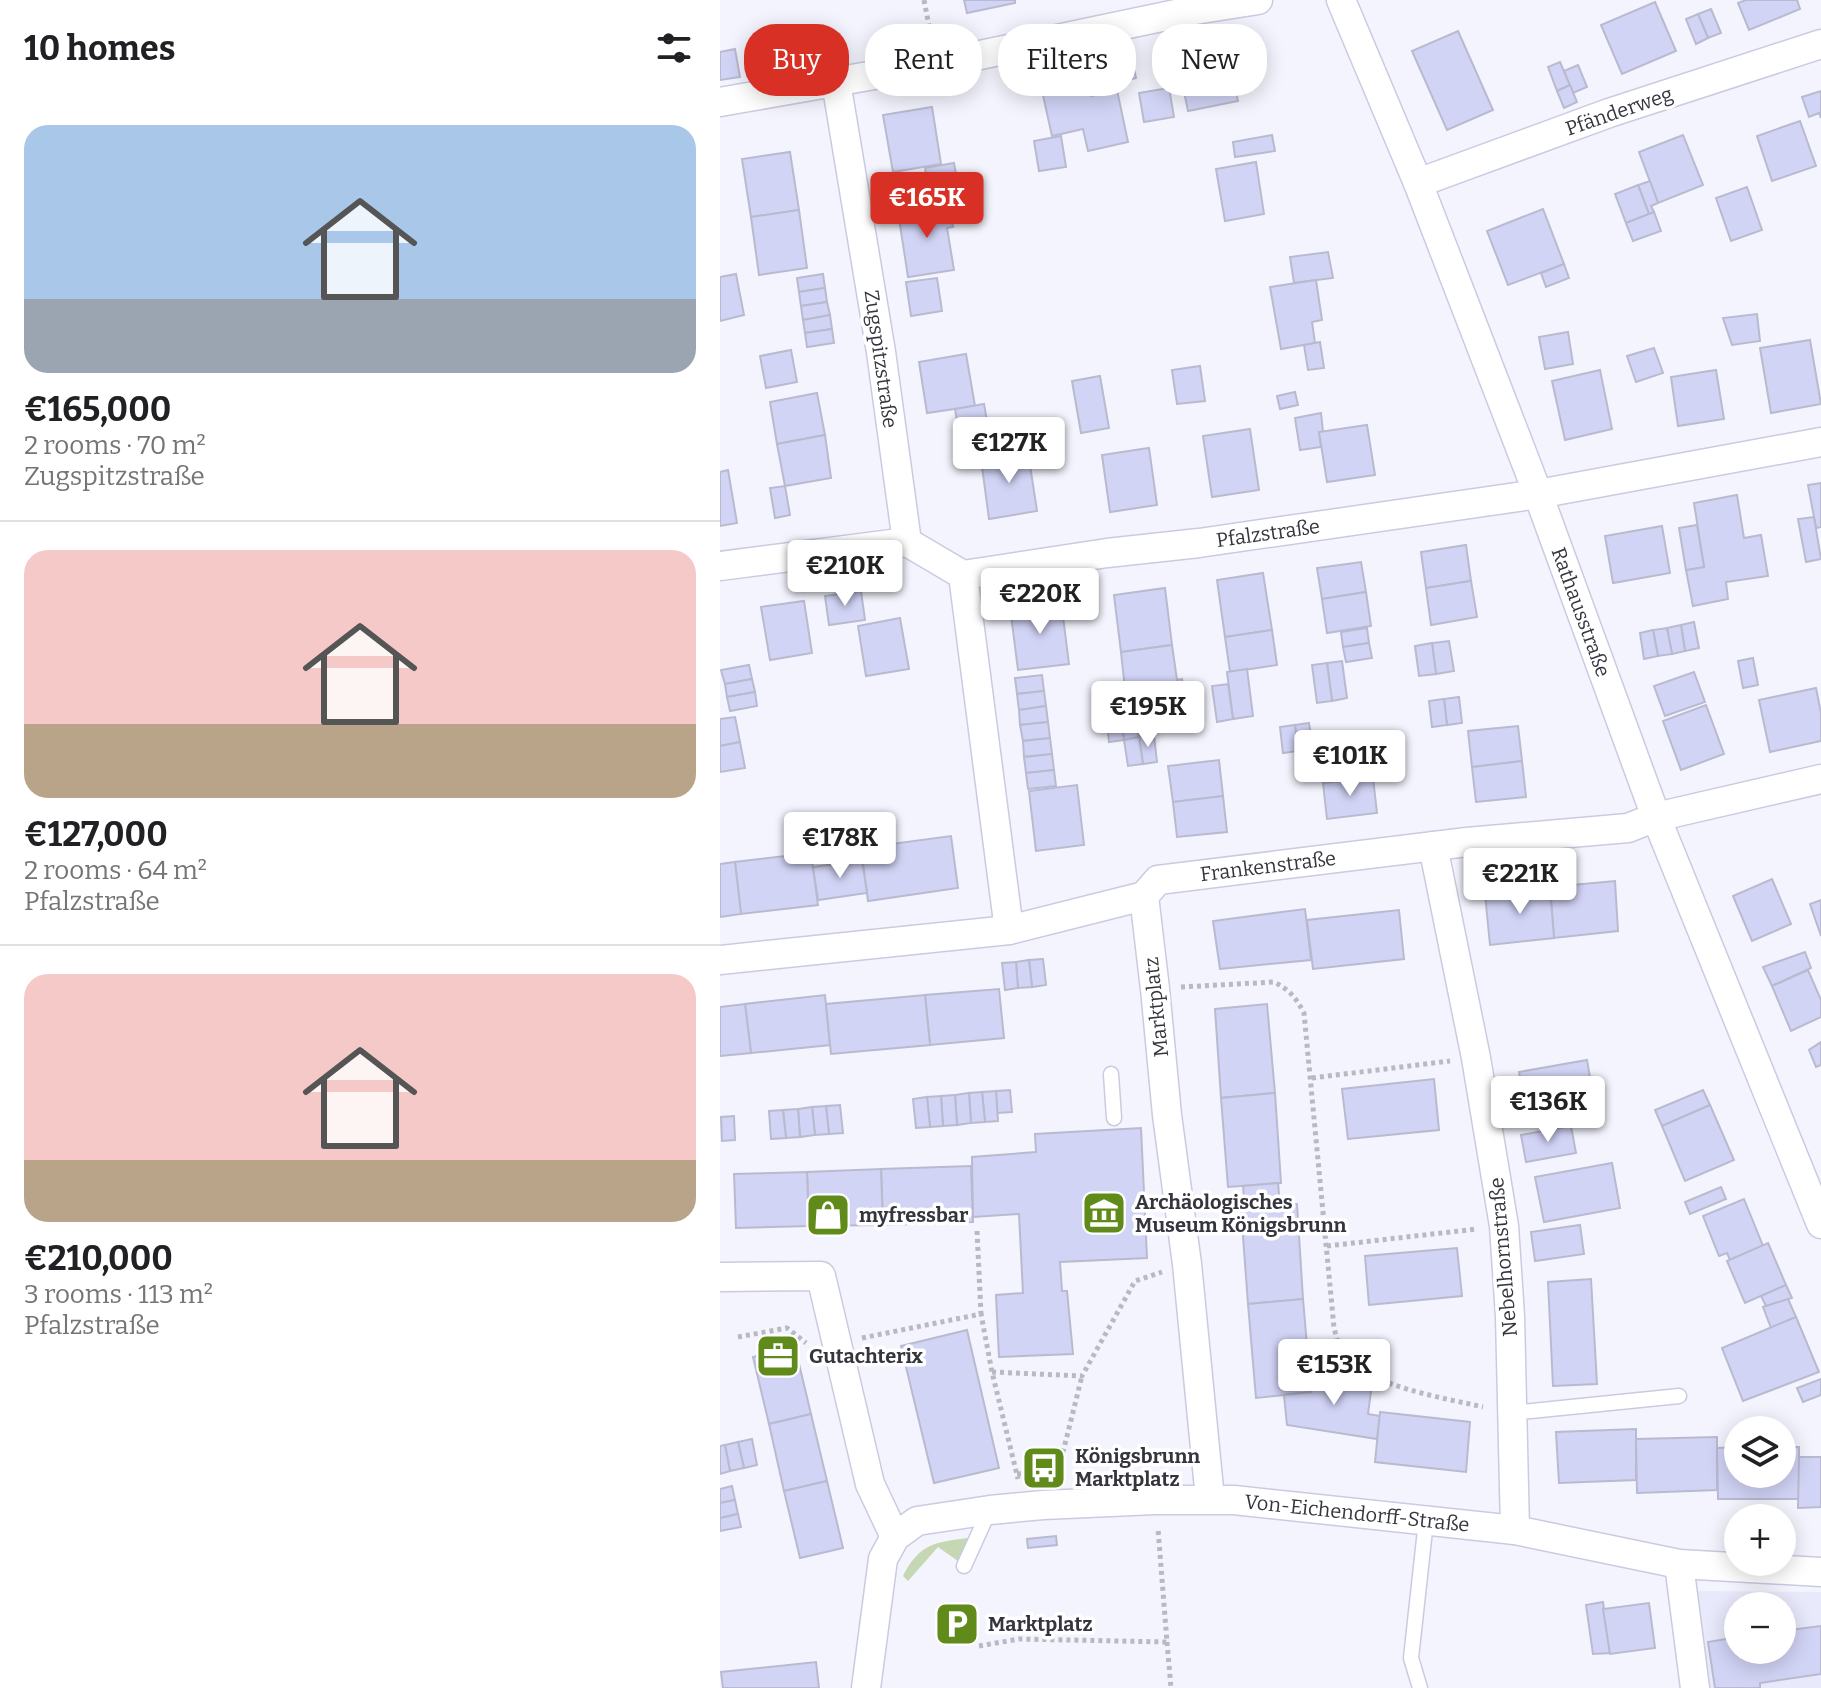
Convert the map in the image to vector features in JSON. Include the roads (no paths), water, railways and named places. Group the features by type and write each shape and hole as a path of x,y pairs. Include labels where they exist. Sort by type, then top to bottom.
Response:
{"street":[{"path":"849,80 1258,0"},
{"name":"Rathausstraße","path":"1341,0 1418,183 1538,494 1656,817 1821,1224"},
{"name":"Pfänderweg","path":"1418,183 1609,113 1821,44"},
{"path":"720,102 755,96"},
{"name":"Zugspitzstraße","path":"838,96 878,337 907,542"},
{"name":"Pfalzstraße","path":"963,575 1538,494 1821,442"},
{"path":"720,566 907,542 963,575 1009,930"},
{"name":"Frankenstraße","path":"720,960 1009,930 1144,896 1158,880 1433,846 1628,828 1656,817 1821,779"},
{"name":"Nebelhornstraße","path":"1433,846 1476,1058 1504,1226 1510,1316 1515,1530"},
{"name":"Marktplatz","path":"1144,896 1167,1115 1187,1264 1210,1499"},
{"path":"720,1277 821,1276 870,1484 895,1537 883,1559 866,1688"},
{"name":"Von-Eichendorff-Straße","path":"895,1537 917,1521 990,1510 1210,1499 1515,1530 1679,1564 1821,1572"},
{"path":"1679,1564 1695,1688"}],"lane":[{"path":"1111,1074 1114,1118"},
{"path":"1511,1413 1679,1396"},
{"path":"964,1566 990,1510"},
{"path":"1420,1688 1411,1658 1426,1521"}],"place":[{"name":"Archäologisches Museum Königsbrunn","path":"1104,1213"},
{"name":"myfressbar","path":"828,1215"},
{"name":"Gutachterix","path":"778,1356"},
{"name":"Königsbrunn Marktplatz","path":"1044,1468"},
{"name":"Marktplatz","path":"957,1624"}]}
